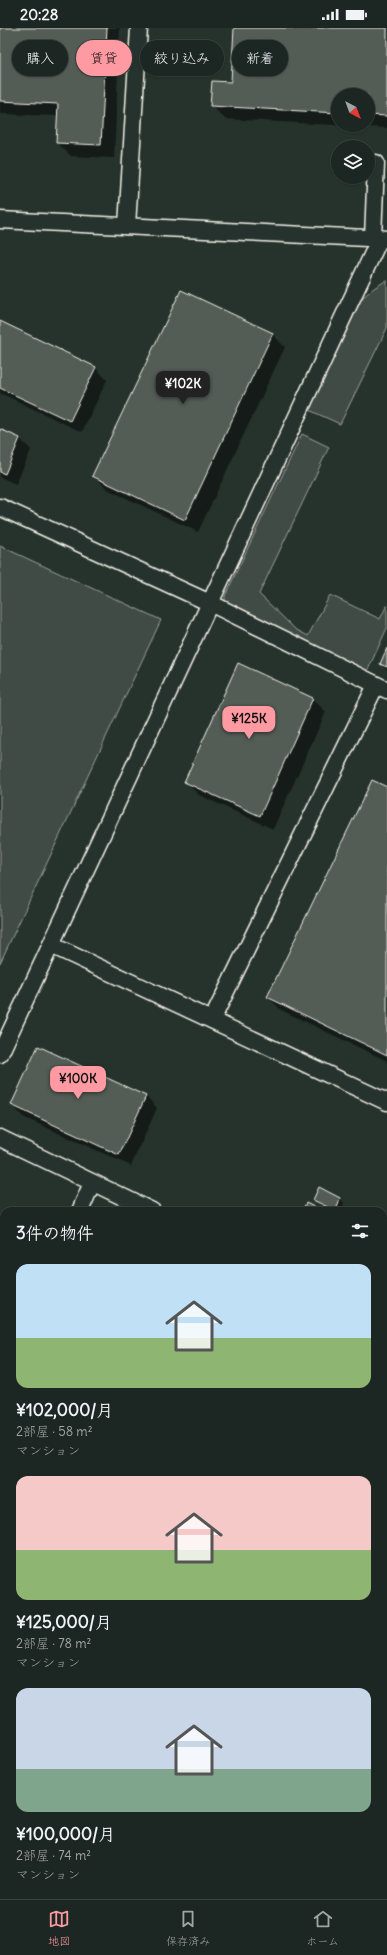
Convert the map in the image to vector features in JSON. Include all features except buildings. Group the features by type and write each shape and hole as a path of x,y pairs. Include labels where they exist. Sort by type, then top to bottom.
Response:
{"lane":[{"path":"127,226 139,28"},
{"path":"0,1054 380,238 376,163"},
{"path":"0,220 380,238"},
{"path":"0,508 210,603 382,688 212,1020"},
{"path":"51,944 387,1102"},
{"path":"0,1138 143,1207"},
{"path":"82,1207 92,1183"}],"shaded area":[{"path":"387,280 387,328 340,424 309,410 362,298"},
{"path":"302,434 329,447 259,594 295,629 308,636 330,595 380,619 387,605 387,628 367,672 225,604 225,596"},
{"path":"0,546 161,620 0,963"}]}
